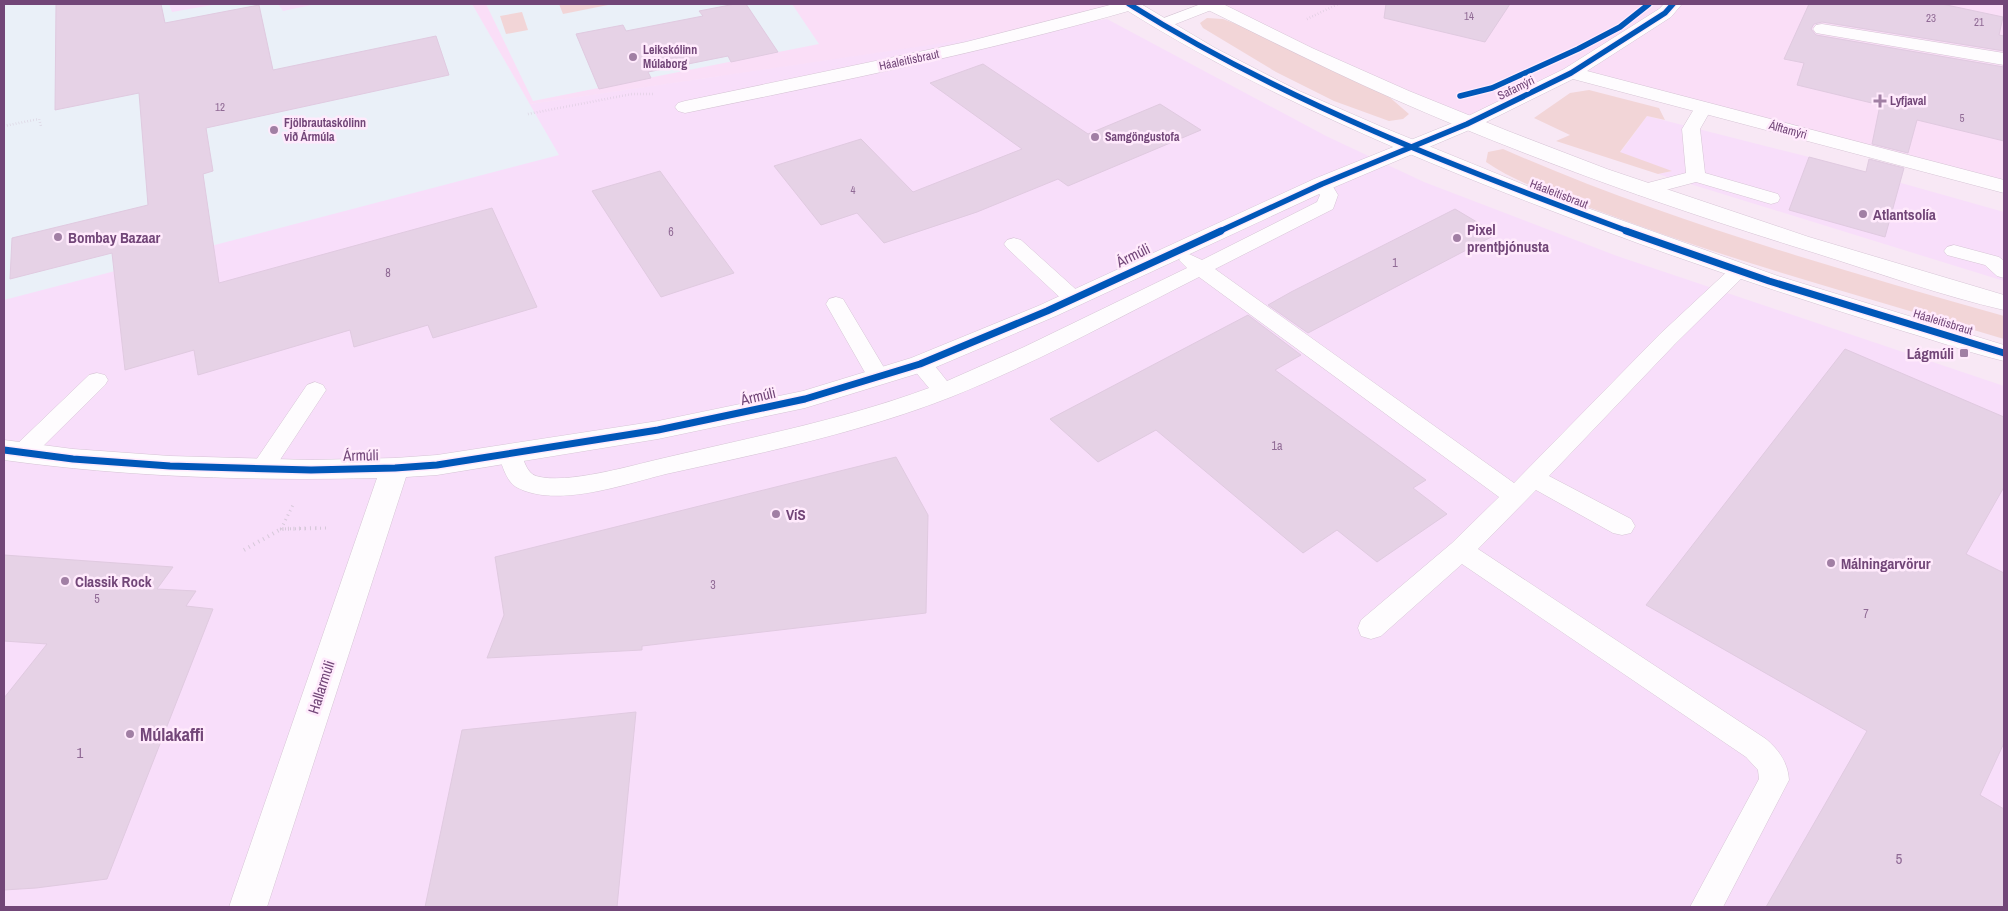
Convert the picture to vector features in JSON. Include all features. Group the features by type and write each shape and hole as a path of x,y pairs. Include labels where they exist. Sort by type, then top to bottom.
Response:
{"street":[{"name":"Háaleitisbraut","path":"685,107 961,49 1067,24 1130,4 1215,56 1266,83 1359,126 1554,205 1739,271 2004,353"},
{"path":"1212,4 1320,58 1467,124 1643,190 1734,221 2004,303"},
{"name":"Safamýri","path":"1467,124 1571,73 1665,13 1673,4"},
{"path":"1822,29 2004,59"},
{"name":"Álftamýri","path":"1571,73 2004,187"},
{"name":"Ármúli","path":"13,452 73,459 170,466 262,469 395,468 438,465 510,454 733,416 805,399 920,364 1074,299 1176,250 1322,184 1467,124"},
{"name":"Hallarmúli","path":"248,907 395,468"}],"lane":[{"path":"1162,24 1212,4"},
{"path":"1696,176 1691,129 1703,108"},
{"path":"1643,190 1696,176 1771,198"},
{"path":"510,454 518,475 524,481 535,486 550,487 589,482 770,443 886,412 944,391 998,368 1326,205 1329,196 1322,184"},
{"path":"1014,244 1074,299"},
{"path":"1176,250 1525,488 1622,526"},
{"path":"1954,250 1998,267"},
{"path":"1371,628 1461,550 1525,488 1611,396 1739,271"},
{"path":"836,304 878,376"},
{"path":"920,364 944,391"},
{"path":"13,452 97,380"},
{"path":"262,469 315,390"},
{"path":"1461,550 1756,748 1771,761 1774,780 1706,907"}],"path":[{"path":"1299,23 1338,4"},
{"path":"528,114 632,94 665,96 685,107"},
{"path":"4,126 39,119 41,126"},
{"path":"281,529 296,499"},
{"path":"244,550 281,529 327,528"}],"shaded area":[{"path":"4,4 472,4 530,104 1107,19 1326,136 1424,182 1617,256 2004,386 2004,907 4,907"},
{"name":"Fjölbrautaskólinn við Ármúla","path":"4,4 169,4 172,12 218,4 278,4 283,11 316,4 472,4 559,155 4,300"},
{"path":"472,4 1126,4 1067,24 530,104"},
{"name":"Leikskólinn Múlaborg","path":"486,4 792,4 819,44 533,101"},
{"path":"559,4 613,4 563,14"},
{"path":"1226,4 2004,4 2004,187 1572,74 1470,122 1257,23"},
{"path":"522,12 528,30 506,34 500,16"},
{"path":"1207,18 1223,19 1236,24 1387,95 1409,114 1403,119 1389,121 1334,101 1276,72 1203,28 1200,23"},
{"path":"1589,90 1659,108 1665,120 1647,116 1620,152 1672,171 1658,174 1556,141 1570,135 1534,118 1570,93"},
{"path":"1647,116 1809,157 2004,212 2004,281 1658,174 1671,171 1620,153"},
{"path":"1503,149 1625,198 1750,241 2004,316 2004,339 1705,249 1545,191 1514,178 1486,162 1488,152"}],"building":[{"path":"56,4 161,4 165,23 259,5 273,70 436,36 449,75 206,128 213,171 203,174 219,283 492,208 537,307 433,338 428,325 354,347 350,330 198,375 194,350 125,370 112,253 10,279 12,238 148,205 139,93 55,110"},
{"path":"735,4 746,4 778,52 731,62 728,56 648,72 651,78 599,89 576,34 623,25 626,31 703,16 699,11"},
{"path":"1386,4 1510,4 1485,42 1384,18"},
{"path":"1809,4 1942,4 2003,17 1999,35 2004,36 2004,51 1822,22 1814,24 1811,29 1816,35 2004,67 2004,141 1917,120 1908,153 1872,144 1880,105 1797,85 1804,63 1784,59"},
{"path":"983,64 1088,134 1160,104 1201,130 1068,186 1058,179 977,212 884,243 857,213 821,225 774,166 861,139 913,192 1022,149 930,83"},
{"path":"1809,157 1866,172 1869,159 1904,168 1885,237 1789,210"},
{"path":"660,171 734,273 661,297 592,191"},
{"path":"1455,209 1497,234 1308,333 1268,305 1291,292"},
{"path":"1248,315 1301,355 1275,370 1426,480 1413,488 1447,514 1377,562 1337,530 1303,553 1156,430 1098,462 1050,419"},
{"name":"Málningarvörur","path":"1845,349 2004,417 2004,487 1966,554 2004,573 2004,743 1980,795 2004,809 2004,907 1766,907 1867,731 1646,605"},
{"path":"896,457 928,515 926,613 642,646 642,650 487,658 504,615 495,557"},
{"path":"4,555 173,567 157,589 196,591 186,606 213,609 107,879 4,890 4,698 47,644 4,641"},
{"path":"636,712 617,907 425,907 462,730"}],"cycle path":[{"path":"1129,4 1208,52 1290,94 1375,132 1495,181 1633,233 1769,281 2004,353"},
{"path":"1460,96 1492,88 1578,49 1620,27 1649,4"},
{"path":"4,450 73,459 170,466 311,470 395,468 437,465 658,430 805,399 920,364 1047,311 1322,184 1467,124 1571,73 1665,13 1673,4"}],"place":[{"name":"Leikskólinn Múlaborg","path":"633,57"},
{"name":"Lyfjaval","path":"1880,101"},
{"name":"Fjölbrautaskólinn við Ármúla","path":"274,130"},
{"name":"Samgöngustofa","path":"1095,137"},
{"name":"Atlantsolía","path":"1863,214"},
{"name":"Bombay Bazaar","path":"58,237"},
{"name":"Pixel prentþjónusta","path":"1457,238"},
{"name":"Lágmúli","path":"1964,353"},
{"name":"VíS","path":"776,514"},
{"name":"Málningarvörur","path":"1831,563"},
{"name":"Classik Rock","path":"65,581"},
{"name":"Múlakaffi","path":"130,734"}]}
